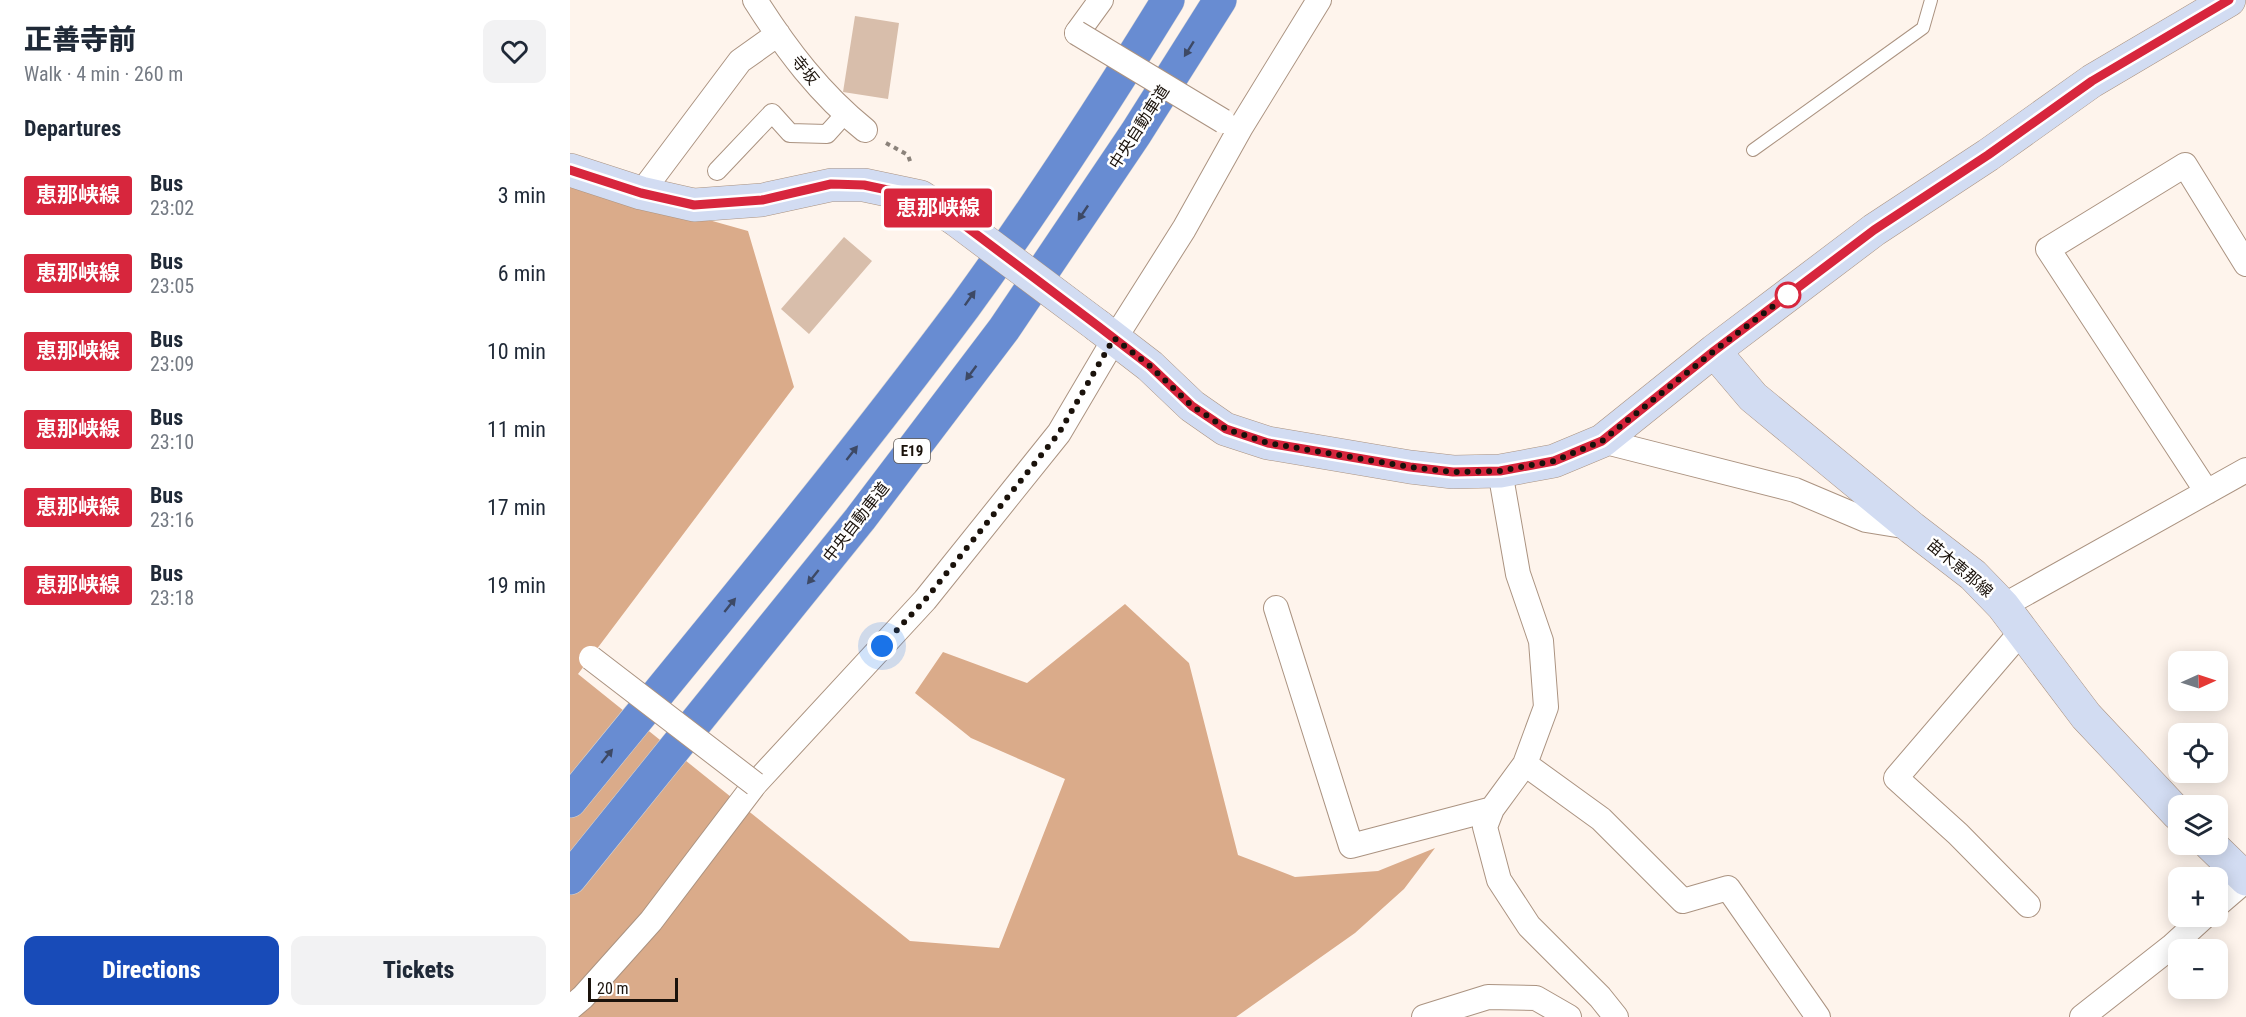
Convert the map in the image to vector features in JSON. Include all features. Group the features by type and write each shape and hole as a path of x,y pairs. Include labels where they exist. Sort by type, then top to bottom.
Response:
{"highway":[{"path":"570,801 816,498 965,305 1102,108 1168,0"},
{"name":"中央自動車道","path":"570,878 860,519 1004,329 1136,133 1220,0"}],"main road":[{"path":"570,170 641,193 694,205 762,200 831,184 864,185 921,197 956,219 1106,332 1150,366 1192,406 1226,429 1268,443 1410,467 1453,472 1500,471 1554,461 1602,441 1714,351 1874,230 1988,155 2092,81 2229,0"},
{"name":"苗木恵那線","path":"1714,351 1753,397 1912,528 1973,575 2012,618 2086,716 2168,803"}],"street":[{"name":"寺坂","path":"755,0 777,34 812,80 845,114 865,130"},
{"path":"1101,0 1077,33 1232,124"},
{"path":"570,1008 583,997 651,921 755,784 925,600 1059,433 1106,332 1184,229 1232,124 1319,0"},
{"path":"641,193 740,62 777,34"},
{"path":"717,171 772,113 790,133 827,134 845,114"},
{"path":"2207,492 2048,249 2185,165 2246,264"},
{"path":"1602,441 1795,490 1866,520 1912,528"},
{"path":"2028,905 1958,834 1896,778 2012,618 2207,492 2246,470"},
{"path":"1500,471 1518,574 1541,642 1546,707 1525,764 1492,809 1485,827 1499,880 1529,926 1600,997 1616,1017"},
{"path":"1276,608 1351,846 1492,809"},
{"path":"591,658 755,784"},
{"path":"1525,764 1601,819 1683,901 1728,888 1818,1017"},
{"path":"2228,881 2236,864"},
{"path":"2082,1017 2193,927"},
{"path":"1425,1017 1488,997 1536,998 1569,1017"}],"lane":[{"path":"1753,150 1923,28 1930,0"}],"shaded area":[{"path":"570,181 748,231 794,387 578,674 910,941 999,948 1065,779 971,738 915,693 943,652 1027,683 1125,604 1189,663 1238,855 1295,877 1378,871 1435,848 1404,889 1355,933 1236,1017 570,1017"}],"building":[{"path":"855,16 899,23 888,99 843,92"},
{"path":"844,237 872,261 809,334 781,309"}],"bus line":[{"name":"恵那峡線","path":"570,170 641,193 694,205 762,200 831,184 864,185 921,197 956,219 1098,326 1150,366 1192,406 1226,429 1268,443 1410,467 1453,472 1500,471 1554,461 1602,441 1714,351 1874,230 1988,155 2092,81 2229,0"}],"route":[{"path":"882,646 925,600 1059,433 1114,338 1150,366 1192,406 1226,429 1268,443 1410,467 1453,472 1500,471 1554,461 1602,441 1788,295"}]}
